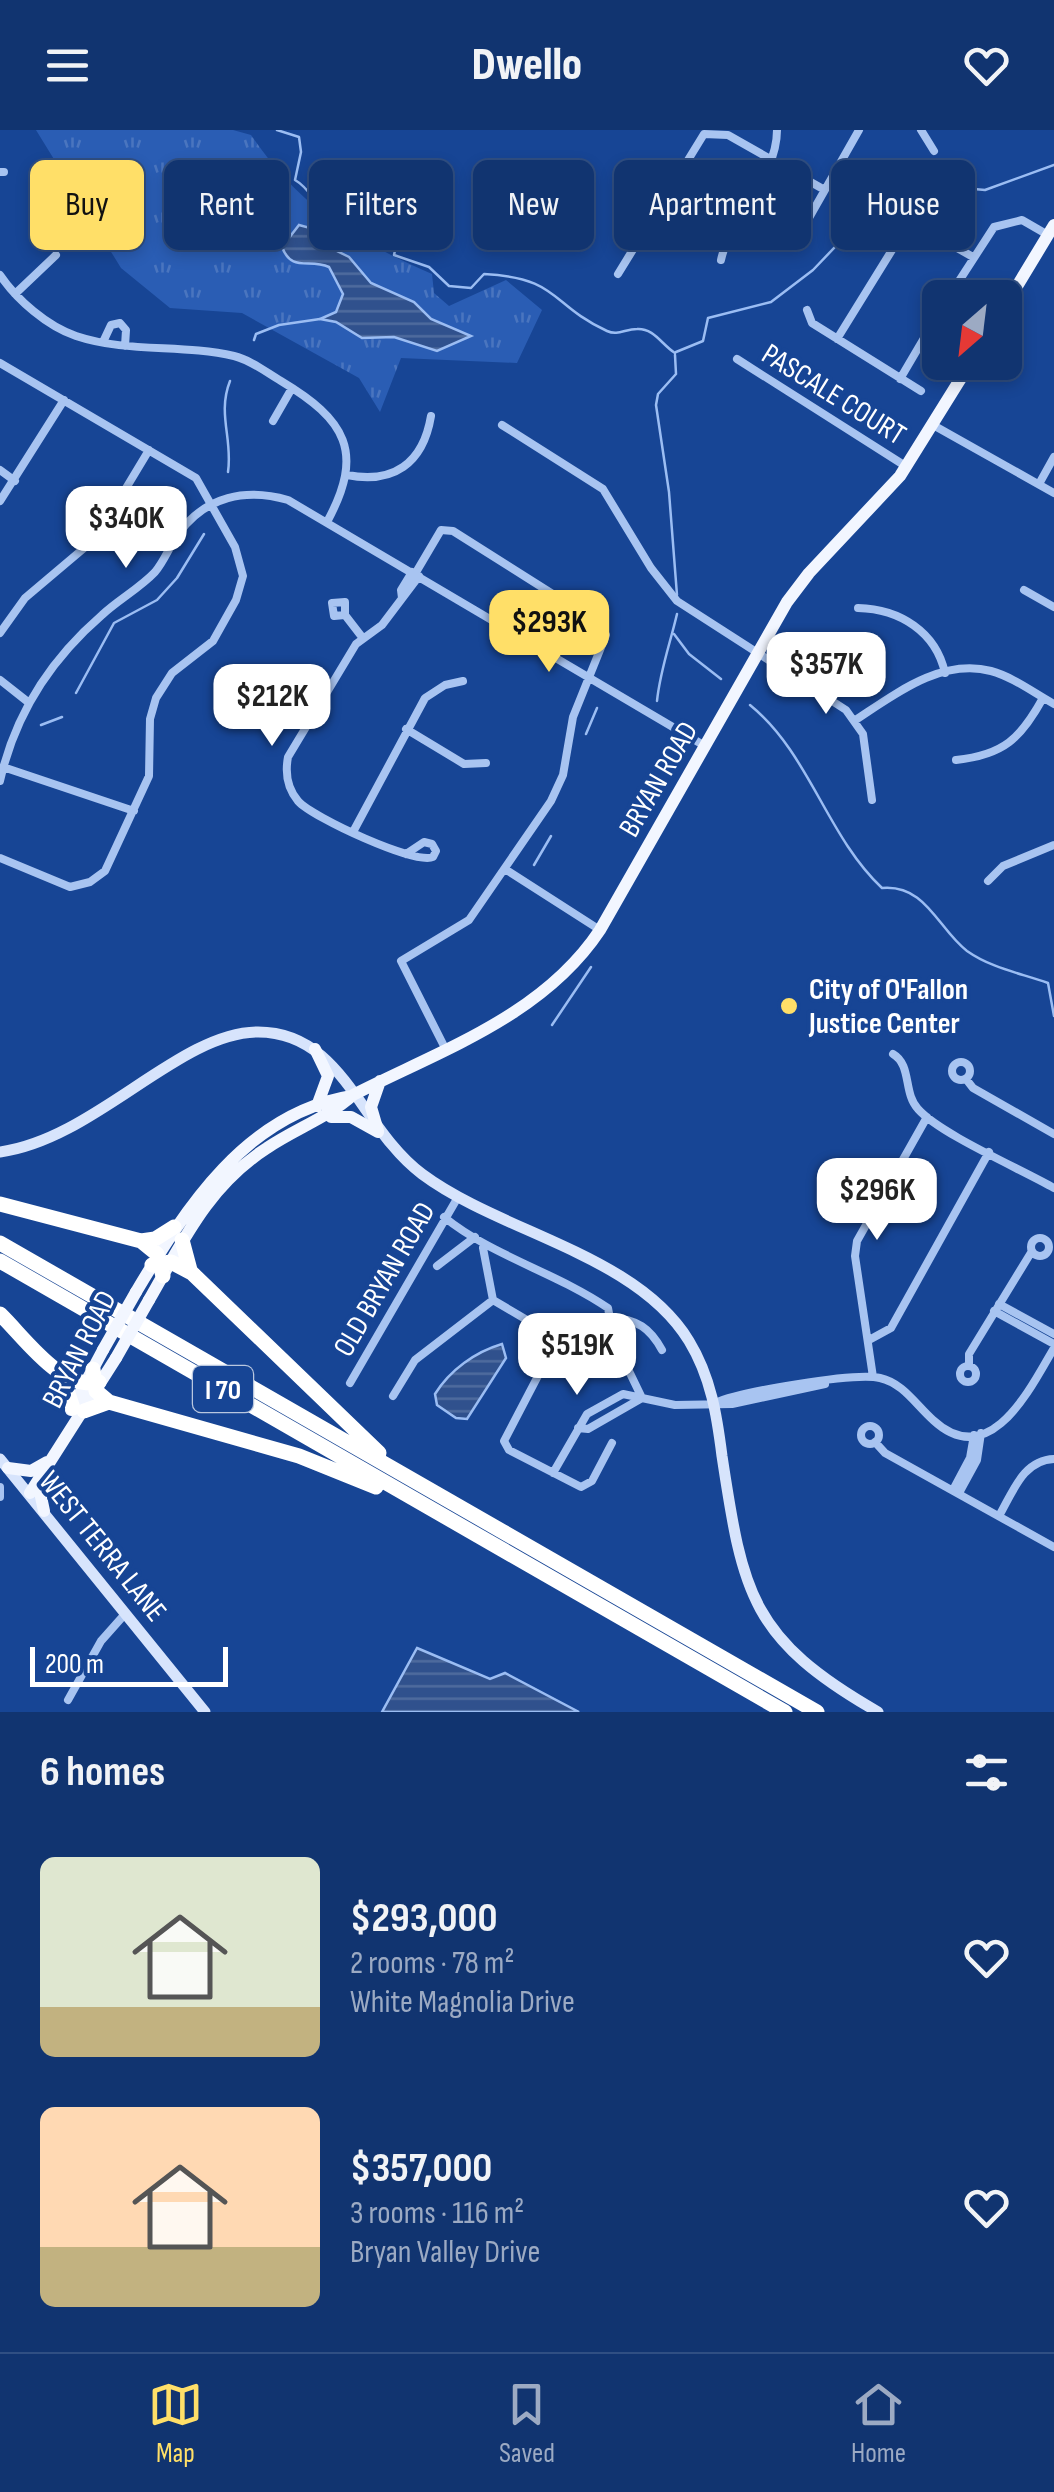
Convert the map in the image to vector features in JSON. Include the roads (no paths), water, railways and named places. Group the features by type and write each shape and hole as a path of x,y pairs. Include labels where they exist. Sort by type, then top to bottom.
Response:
{"highway":[{"path":"0,1204 141,1241 178,1234 184,1260 192,1273 404,1476"},
{"path":"141,1241 161,1264 192,1273"},
{"name":"I 70","path":"0,1243 817,1712"},
{"name":"I 70","path":"0,1261 785,1712"},
{"path":"0,1314 60,1372 78,1410 96,1385"},
{"path":"60,1372 300,1456 446,1517"}],"main road":[{"path":"1021,280 1051,230"},
{"name":"BRYAN ROAD","path":"96,1385 103,1350 136,1292 161,1264 210,1180 245,1148 445,1048 546,991 600,930 757,655 809,572 879,502 907,466 959,380"},
{"path":"316,1050 328,1076 318,1112 345,1115 378,1132"},
{"path":"378,1132 372,1107 380,1081"},
{"name":"BRYAN ROAD","path":"30,1493 78,1410 116,1358 150,1300 161,1264"},
{"path":"4,1464 32,1471 50,1460"},
{"path":"44,1511 40,1492 50,1460"}],"street":[{"path":"721,260 725,241 773,158 778,130"},
{"path":"811,212 859,130"},
{"path":"618,274 701,133 714,131 773,158 823,189"},
{"path":"924,131 934,151"},
{"path":"959,280 994,227 1005,221 1022,220 1051,230"},
{"path":"837,339 898,242 936,236 972,257"},
{"path":"15,294 56,255"},
{"path":"0,274 15,294 49,322 74,335 125,346 239,357 331,417 343,436 347,475 326,522"},
{"path":"806,310 812,323 920,390"},
{"path":"103,342 110,325 120,323 126,330 125,346"},
{"path":"900,379 922,342"},
{"name":"PASCALE COURT","path":"736,358 907,466"},
{"path":"0,363 196,478 240,558 241,586 213,641 172,674 156,698 150,719 152,766 109,866 90,882 60,885 0,858"},
{"path":"273,421 292,388"},
{"path":"0,501 64,400"},
{"path":"347,475 370,480 391,476 408,467 428,433 431,416"},
{"path":"502,425 604,489 666,592 757,655 826,693 854,721 864,734 872,800"},
{"path":"932,425 1054,493"},
{"path":"0,633 25,598 96,538 149,450"},
{"path":"1038,484 1054,457"},
{"path":"0,470 16,481"},
{"path":"0,781 28,702 64,651 153,574 178,534 211,504 242,494 288,500 705,746"},
{"path":"406,854 300,804 286,771 288,757 362,637 382,625 402,598 401,590 416,574 441,530 453,531 600,624 606,635 573,717 563,775 505,870 469,920 401,961 445,1048"},
{"path":"1024,590 1054,606"},
{"path":"858,608 889,612 930,637 942,654 946,673"},
{"path":"345,615 362,637"},
{"path":"854,721 913,683 946,673 987,670 1054,704"},
{"path":"0,680 28,702"},
{"path":"353,832 425,698 445,685 463,681"},
{"path":"956,760 974,758 1020,737 1043,698"},
{"path":"406,729 464,764 486,763"},
{"path":"3,768 134,811"},
{"path":"988,881 1003,866 1054,845"},
{"path":"505,870 600,930"},
{"path":"0,1152 68,1132 225,1038 274,1034 316,1050 336,1068 378,1132 414,1168 458,1197 651,1298 688,1339 715,1403 736,1550 760,1611 788,1648 822,1680 878,1712"},
{"path":"893,1054 904,1064 910,1097 927,1117 1054,1188"},
{"path":"966,1079 973,1088 1051,1132 1054,1119"},
{"path":"873,1377 855,1256 857,1242 927,1117"},
{"path":"869,1340 891,1328 989,1152"},
{"name":"OLD BRYAN ROAD","path":"350,1383 458,1197"},
{"path":"444,1217 475,1237 483,1248 493,1300 578,1350"},
{"path":"437,1266 475,1237"},
{"path":"483,1248 529,1264 605,1306 613,1335 642,1398"},
{"path":"969,1366 969,1354 1032,1250"},
{"path":"393,1396 415,1360 493,1300"},
{"path":"996,1307 1054,1334"},
{"path":"553,1473 587,1414 622,1394 674,1405 715,1403 873,1377 899,1387 941,1428 978,1434 1016,1412 1054,1346 996,1307"},
{"path":"611,1318 629,1320 648,1329 662,1350"},
{"path":"612,1443 589,1484 581,1487 509,1450 504,1440 539,1374 578,1350 613,1335"},
{"path":"578,1428 588,1429 642,1398"},
{"path":"956,1491 978,1434"},
{"path":"876,1442 885,1453 1054,1546"},
{"path":"1000,1516 1025,1471 1036,1462 1054,1459"},
{"name":"WEST TERRA LANE","path":"4,1464 205,1712"},
{"path":"0,1487 0,1497"},
{"path":"68,1700 101,1641 126,1614"}],"waterway":[{"path":"277,130 299,137 301,152 295,180 325,211 330,215 350,205 363,219 402,219 394,255 429,267 449,286 471,288 484,274 527,281 607,331 643,329 675,353"},
{"path":"676,352 703,341 708,318 771,302 813,270 855,226 906,195 963,188 985,190 1054,165"},
{"path":"254,340 256,334 279,325 320,319"},
{"path":"675,355 676,374 658,394 656,405 669,492 677,595"},
{"path":"228,472 225,404 230,381"},
{"path":"76,693 114,623 157,600 177,578 204,534"},
{"path":"657,701 677,614"},
{"path":"674,634 689,654 721,679"},
{"path":"750,705 788,747 846,844 882,888 897,889 921,900 957,942 976,957 1048,983 1054,1016"},
{"path":"586,734 597,708"},
{"path":"41,725 62,717"},
{"path":"534,865 551,836"},
{"path":"552,1025 591,967"}],"place":[{"name":"City of O'Fallon Justice Center","path":"789,1006"}]}
